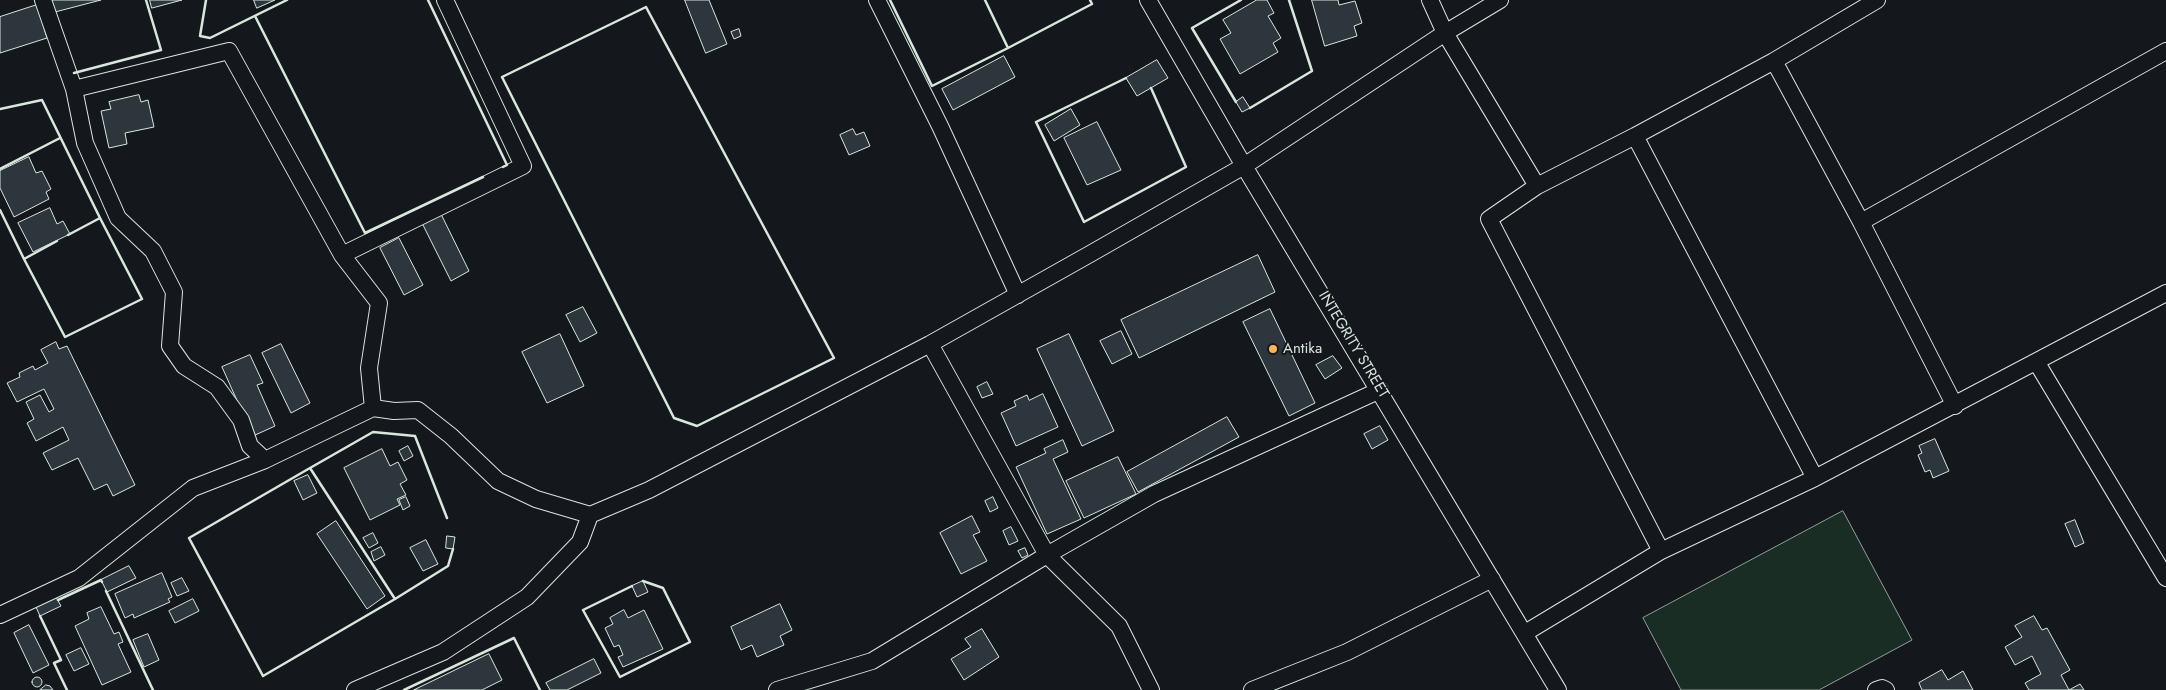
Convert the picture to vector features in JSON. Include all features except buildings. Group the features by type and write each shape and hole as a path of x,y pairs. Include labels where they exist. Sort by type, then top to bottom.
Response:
{"street":[{"path":"43,0 74,89 85,143 118,218 153,252 174,292 170,346 184,366 217,388 241,420 250,446 265,460"},
{"path":"342,255 523,166 445,0"},
{"path":"877,0 940,126 1018,295"},
{"name":"INTEGRITY STREET","path":"1148,0 1244,166 1380,390 1558,690"},
{"path":"1430,0 1445,33 1537,186"},
{"path":"0,615 79,578 193,488 265,460 373,408 394,411 418,410 450,436 498,481 536,499 590,515 649,490 930,344 1018,295 1244,166 1445,33 1500,0"},
{"path":"1661,551 1489,218 1537,186 1774,61 1877,0"},
{"path":"1861,222 2166,51"},
{"path":"74,89 229,52 342,255 380,303 369,368 373,408"},
{"path":"1774,61 1861,222 1955,406"},
{"path":"1635,136 1815,478"},
{"path":"1525,633 1661,551 1815,478 2037,363 2166,293"},
{"path":"930,344 1047,556 1119,626 1151,690"},
{"path":"2037,363 2166,578"},
{"path":"777,690 872,661 1154,494 1380,390"},
{"path":"355,690 443,652 527,597 580,542 590,515"},
{"path":"1252,690 1347,652 1492,579"},
{"path":"1876,690 1882,688 1886,690"}],"green space":[{"path":"1843,511 1912,640 1819,690 1681,690 1643,618"}],"wall":[{"path":"74,73 161,50 146,0"},
{"path":"206,0 200,36 210,38 287,0"},
{"path":"428,0 507,165 503,167"},
{"path":"890,0 932,86 1008,48 985,0"},
{"path":"1008,48 1092,4 1090,0"},
{"path":"1236,102 1192,28 1241,0"},
{"path":"1250,108 1312,71 1289,0"},
{"path":"646,7 834,358 697,426 674,418 502,77 646,7"},
{"path":"255,16 365,233 483,177"},
{"path":"1126,78 1036,122 1084,222 1186,167 1151,88"},
{"path":"0,109 42,100 100,218 68,235"},
{"path":"0,169 60,138"},
{"path":"0,210 24,259 57,241"},
{"path":"24,259 65,337 142,299 100,218"},
{"path":"310,468 373,432 415,436 447,518"},
{"path":"310,468 395,599 263,676 189,538 310,468"},
{"path":"395,599 448,566 453,549"},
{"path":"58,600 101,580 102,582"},
{"path":"632,586 583,610 620,677 690,642 663,588 643,581"},
{"path":"106,591 153,690"},
{"path":"40,616 61,660 54,663 67,690"},
{"path":"404,690 514,638 540,690"}],"place":[{"name":"Antika","path":"1273,349"}]}
